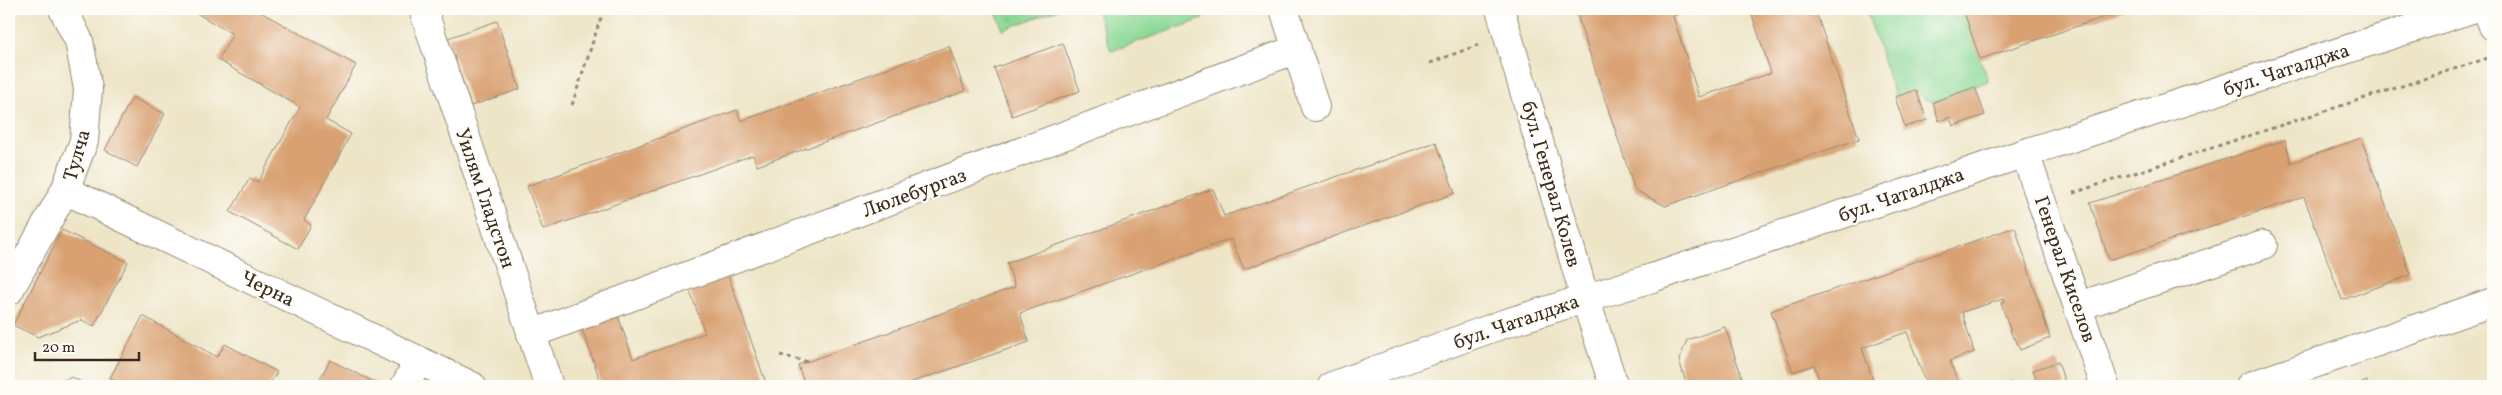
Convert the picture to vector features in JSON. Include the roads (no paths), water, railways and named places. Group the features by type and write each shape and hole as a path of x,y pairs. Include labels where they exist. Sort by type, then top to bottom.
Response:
{"street":[{"name":"Тулча","path":"9,290 65,190 84,141 88,89 79,41 62,9"},
{"name":"Уилям Гладстон","path":"423,9 549,386"},
{"path":"1284,9 1315,107"},
{"name":"бул. Чаталджа","path":"1332,386 1503,324 1652,278 2025,153 2472,9"},
{"path":"2487,9 2493,26"},
{"name":"бул. Генерал Колев","path":"1504,21 1585,298 1614,386"},
{"name":"Люлебургаз","path":"531,334 1297,48"},
{"name":"Генерал Киселов","path":"2025,153 2044,202 2105,386"},
{"name":"Черна","path":"65,190 472,386"},
{"path":"2079,306 2263,244"},
{"path":"2250,386 2493,302"},
{"path":"405,386 418,360"}]}
